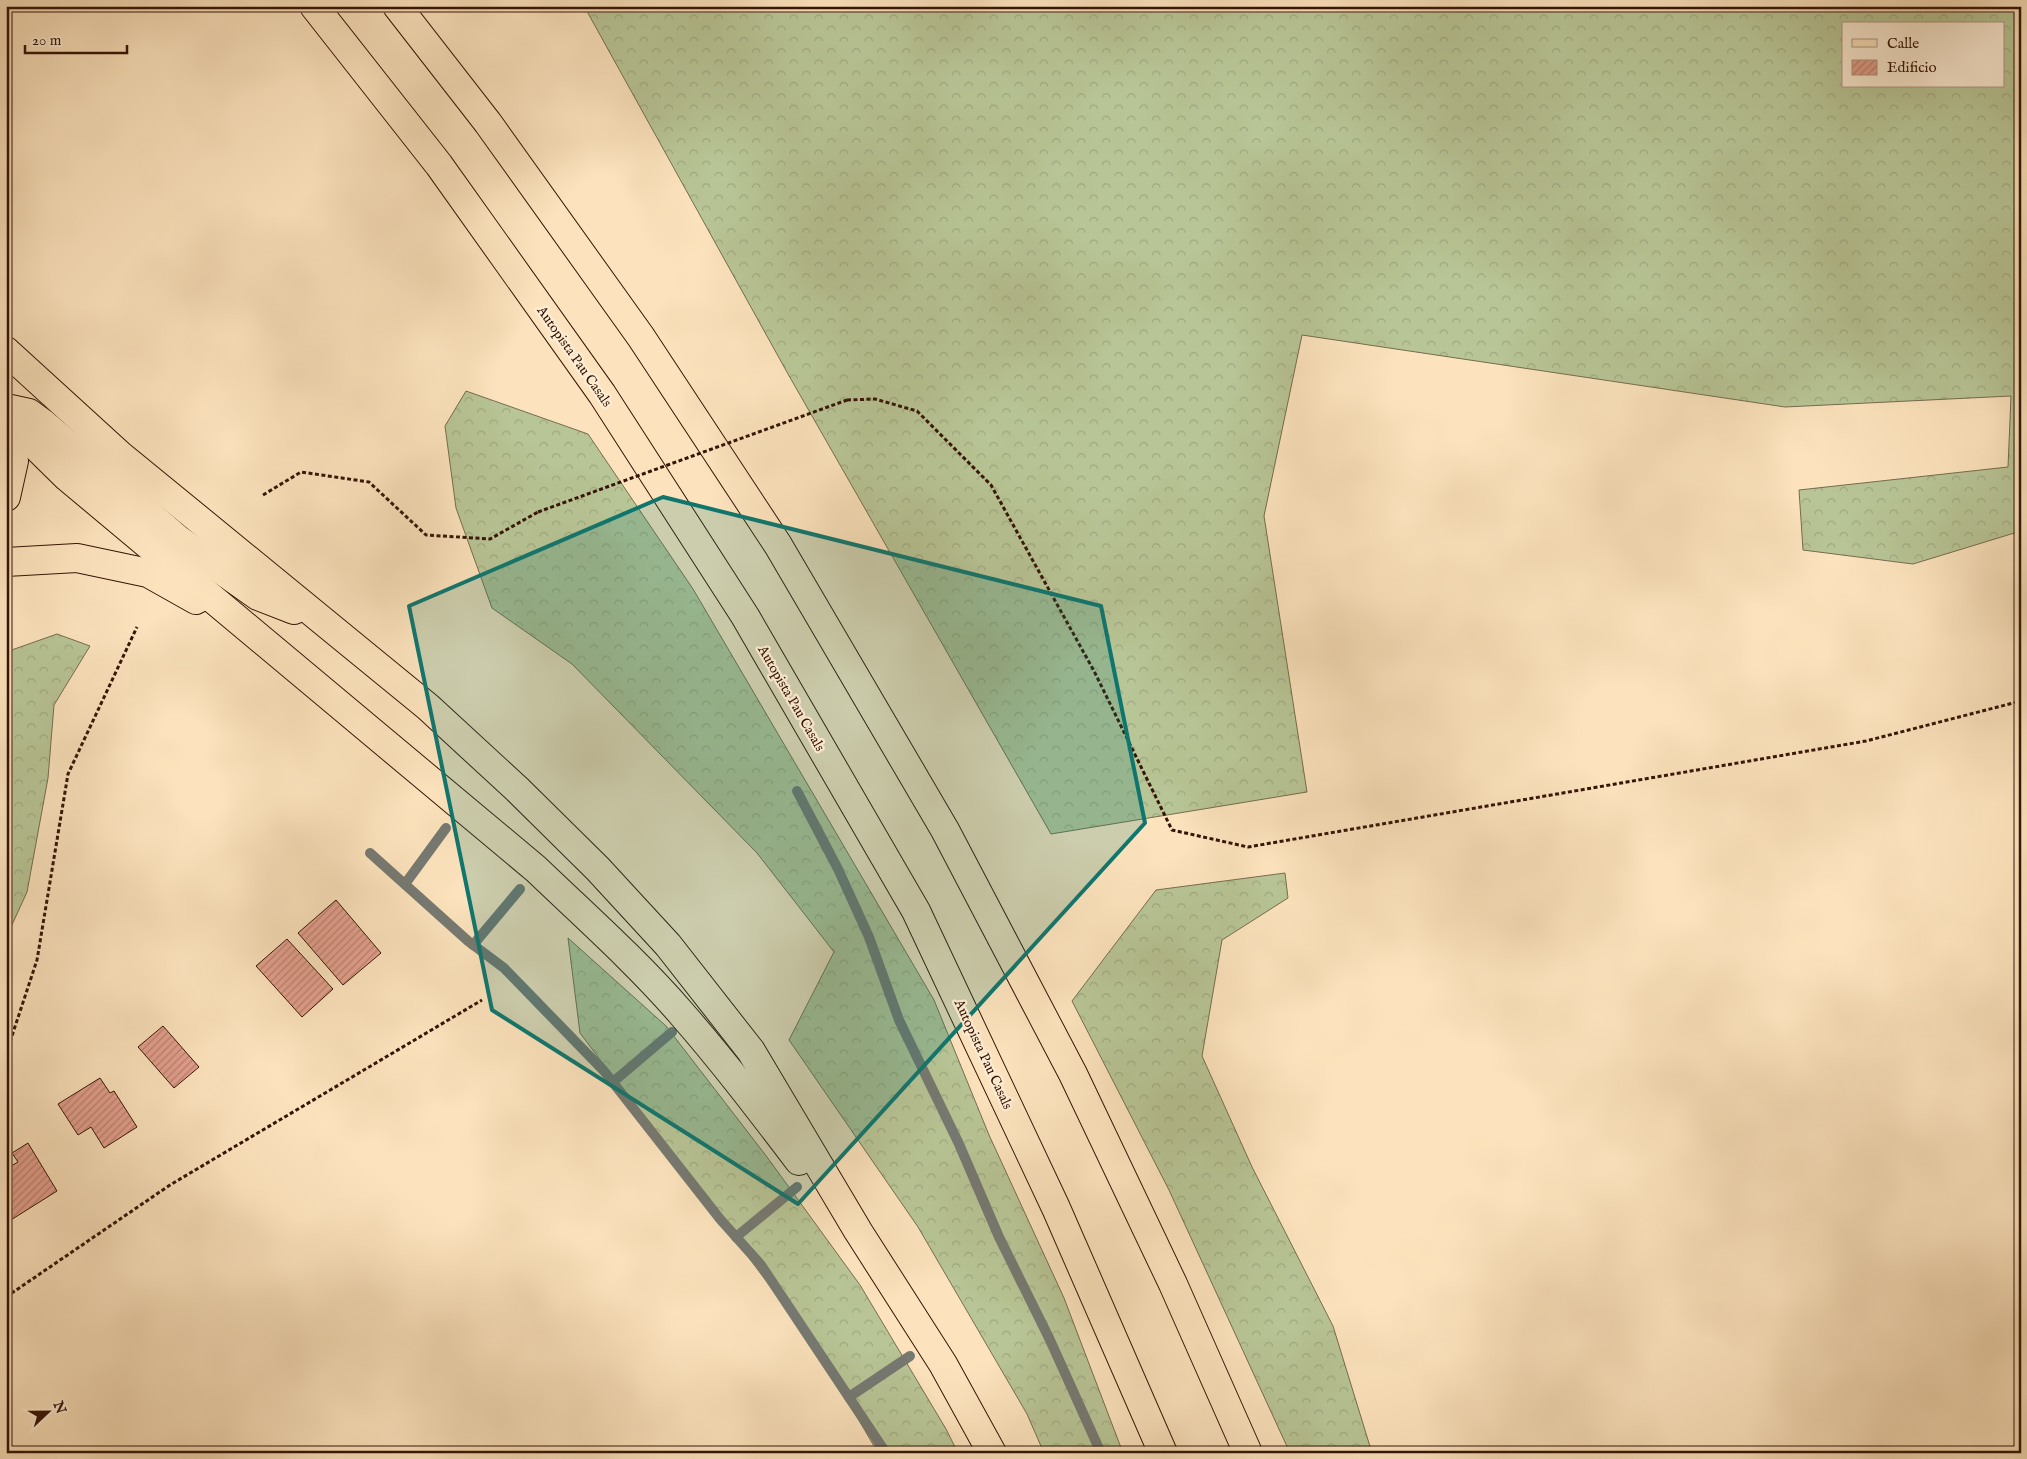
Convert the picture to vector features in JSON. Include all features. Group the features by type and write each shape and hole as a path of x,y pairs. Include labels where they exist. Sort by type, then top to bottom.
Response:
{"main road":[{"name":"Autopista Pau Casals","path":"314,6 439,165 602,394 745,616 916,911 1056,1208 1163,1453"},
{"path":"397,6 488,124 641,336 778,545 945,830 1068,1065 1173,1284 1248,1453"},
{"path":"6,351 120,454 428,707 517,789 598,869 668,945 751,1051 858,1231 943,1364 992,1453"},
{"path":"6,408 29,413 44,424 179,540 258,596 321,621"},
{"path":"6,418 67,477 449,794 536,869 602,932 680,1012 745,1090 805,1169 858,1231"},
{"path":"6,434 14,461 6,496"},
{"path":"6,562 77,558 148,573 252,631"}],"path":[{"path":"263,495 301,472 369,482 426,536 490,539 538,512 847,400 875,399 917,411 991,485 1094,671 1172,830 1248,847 1866,741 2021,701"},
{"path":"6,1054 37,960 68,774 137,627"},
{"path":"6,1297 170,1185 482,1000"}],"highlighted area":[{"path":"663,497 1101,606 1145,823 798,1204 492,1010 409,606"}],"green space":[{"path":"584,6 2021,6 2021,531 1913,564 1803,550 1799,490 2008,467 2011,396 1785,407 1302,335 1264,516 1307,792 1051,834 788,374"},
{"path":"466,391 588,434 693,589 934,1000 989,1135 1064,1298 1123,1453 1044,1453 1027,1414 918,1227 789,1040 834,952 757,853 572,664 492,608 456,508 445,426"},
{"path":"57,634 90,646 54,705 48,778 27,892 6,938 6,652"},
{"path":"1285,873 1288,898 1222,940 1202,1056 1252,1167 1333,1326 1372,1453 1290,1453 1169,1190 1072,1001 1156,890"},
{"path":"568,938 666,1026 767,1157 860,1285 946,1429 958,1453 878,1453 818,1350 580,1033"}],"building":[{"path":"336,900 381,953 343,985 298,933"},
{"path":"287,939 333,989 302,1017 256,966"},
{"path":"163,1026 199,1067 174,1088 138,1047"},
{"path":"100,1078 110,1093 114,1091 137,1127 104,1148 91,1127 78,1135 58,1104"},
{"path":"28,1143 57,1191 6,1223 6,1186 9,1185 6,1181 6,1169 18,1162 12,1153"}],"waterway":[{"path":"797,791 838,869 869,937 899,1020 959,1144 999,1237 1050,1340 1101,1453"},
{"path":"405,884 446,828"},
{"path":"370,853 468,941 504,968 604,1071 720,1219 761,1265 886,1453"},
{"path":"473,945 520,889"},
{"path":"613,1082 672,1032"},
{"path":"736,1237 797,1187"},
{"path":"849,1397 910,1356"}]}
